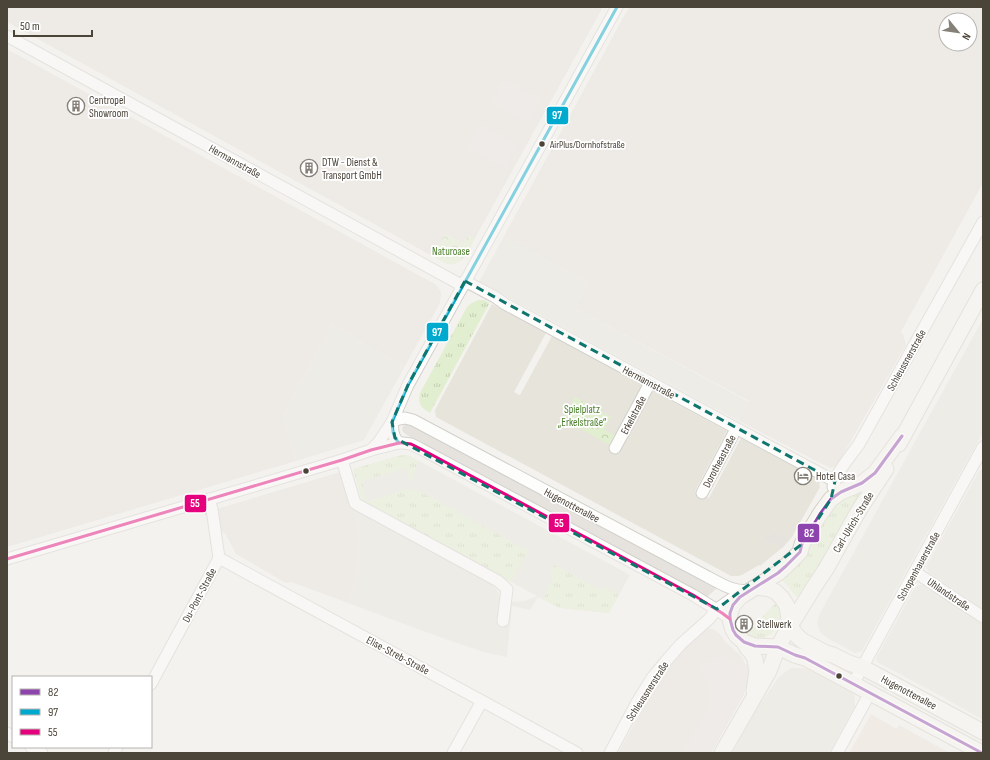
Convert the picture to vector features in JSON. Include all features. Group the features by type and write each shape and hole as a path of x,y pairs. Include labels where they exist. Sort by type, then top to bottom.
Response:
{"main road":[{"name":"Carl-Ulrich-Straße","path":"722,753 769,671 784,636 826,569 859,510 880,479 902,436 983,290"},
{"name":"Schleussnerstraße","path":"749,589 786,566 800,552 802,544 823,508 831,499 841,492 862,483 875,473 902,436"},
{"path":"749,589 726,612 736,635 744,642 755,659 757,671 753,698"},
{"name":"Hugenottenallee","path":"749,589 770,589 782,598 787,606 784,636 795,655 805,658 982,753"},
{"name":"Hugenottenallee","path":"800,609 798,619 800,628 813,641 828,649 833,655"},
{"name":"Hugenottenallee","path":"744,642 755,646 763,646 784,636 796,635 803,641 826,653 862,667 983,732"},
{"path":"753,698 764,687 777,667 786,659 795,655"}],"street":[{"path":"371,450 378,443 392,422 408,385 617,7"},
{"name":"Hermannstraße","path":"7,36 464,283 495,297 505,304 650,383 834,481"},
{"name":"Schleussnerstraße","path":"831,499 834,481 859,444 983,222"},
{"name":"Erkelstraße","path":"615,448 650,383"},
{"name":"Hugenottenallee","path":"392,422 405,418 418,422 730,589 749,589"},
{"path":"392,422 393,432 399,443"},
{"name":"Dorotheastraße","path":"702,493 736,429"},
{"name":"Hugenottenallee","path":"7,559 342,460 371,450 403,442 421,449 726,612"},
{"name":"Schopenhauerstraße","path":"853,684 981,454"},
{"path":"342,460 356,503 358,505 498,580 507,589 503,621"},
{"name":"Du-Pont-Straße","path":"152,682 219,558 212,509 209,499"},
{"name":"Elise-Streb-Straße","path":"219,558 577,753"},
{"name":"Uhlandstraße","path":"915,572 983,617"},
{"name":"Schleussnerstraße","path":"610,753 636,704 652,678 666,660 681,644 709,619 726,612"},
{"path":"837,753 870,693"},
{"path":"453,753 482,701"},
{"path":"33,748 42,753"}],"highlighted area":[{"path":"465,281 835,481 831,499 802,544 717,609 395,438 392,422 408,385"}],"shaded area":[{"path":"7,7 603,7 464,258 450,264 445,263 7,22"},
{"path":"629,7 983,7 983,183 901,332 906,345 837,465 831,468 822,464 739,421 749,401 575,308 589,283 504,236"},
{"path":"7,49 433,283 441,292 440,303 405,366 332,325 282,417 296,461 7,547"},
{"path":"504,79 541,99 528,123 491,103"},
{"path":"480,124 517,144 504,168 467,148"},
{"path":"504,236 589,283 575,308 749,402 739,421 479,282"},
{"path":"492,304 546,333 514,392 520,395 552,336 643,385 620,451 653,391 727,431 695,491 709,498 741,438 821,481 819,484 820,487 792,537 782,548 760,566 759,565 742,575 731,576 436,417 435,410"},
{"path":"983,319 983,432 862,651 855,653 827,638 820,632 817,624 819,615"},
{"path":"332,325 405,366 364,440 296,461 282,417"},
{"path":"408,423 717,588 707,597 407,435 403,432 402,428"},
{"path":"402,455 408,455 630,575 609,613 560,608 538,597 530,610 512,606 507,657 484,652 445,639 348,603 354,588 360,536 351,508 490,583 498,591 500,603 525,601 537,596 362,501 353,469"},
{"path":"983,469 983,609 928,572 926,567 979,471"},
{"path":"340,472 360,536 354,588 348,603 291,582 286,583 236,554 226,535 203,513"},
{"path":"773,532 789,540 782,548 764,539 766,535 770,537"},
{"path":"923,585 983,624 983,720 877,662 876,658 916,586"},
{"path":"706,627 719,633 725,641 743,658 745,665 748,664 747,685 743,696 711,753 618,753 645,704 643,703 656,682 685,647"},
{"path":"720,654 735,663 745,665 748,664 749,674 743,696 711,753 682,753 710,705 710,691 699,668"},
{"path":"791,668 807,669 854,694 855,706 829,753 732,753 759,705 779,677"},
{"path":"871,714 897,729 899,725 950,753 849,753"}],"green space":[{"name":"Naturoase","path":"445,234 463,243 468,235 475,239 466,256 455,264 448,264 433,256"},
{"path":"478,300 484,300 489,304 430,413 420,405 420,393 467,307"},
{"name":"Spielplatz „Erkelstraße“","path":"575,397 611,417 604,429 616,436 611,446 563,419"},
{"path":"402,455 408,455 418,460 412,483 406,468 362,481 366,502 407,489 419,491 528,551 511,582 362,501 353,469"},
{"path":"864,490 800,599 777,577 837,501"},
{"path":"554,565 602,591 605,587 619,595 609,613 560,608 543,599 552,579 550,572"},
{"path":"776,602 780,611 780,617 777,627 773,632 769,636 758,639 750,638 746,635"}],"transit line":[{"name":"97","path":"399,443 395,438 392,422 408,385 617,7"},
{"name":"82","path":"902,436 875,473 862,483 841,492 831,499 802,544 800,552 778,573 740,597 733,605 730,613 730,619 736,635 744,642 755,646 778,647 805,658 982,753"},
{"name":"55","path":"7,559 342,460 371,450 403,443 411,444 421,449 693,595 730,619"}],"place":[{"name":"Centropel Showroom","path":"76,106"},
{"name":"AirPlus/Dornhofstraße","path":"542,144"},
{"name":"DTW - Dienst & Transport GmbH","path":"309,168"},
{"name":"Hotel Casa","path":"803,476"},
{"name":"Stellwerk","path":"744,624"}]}
